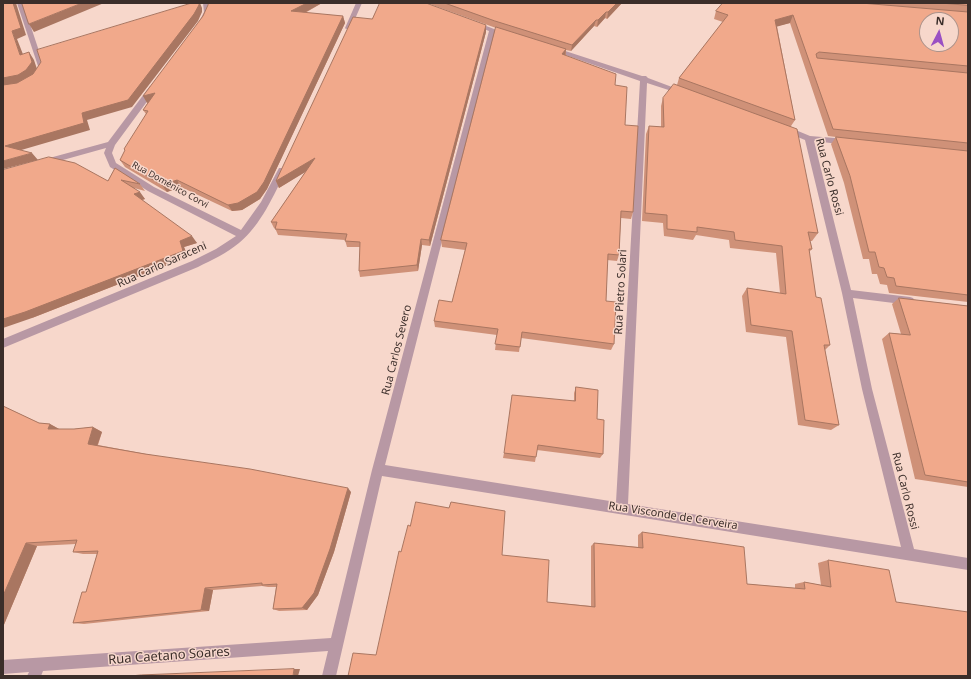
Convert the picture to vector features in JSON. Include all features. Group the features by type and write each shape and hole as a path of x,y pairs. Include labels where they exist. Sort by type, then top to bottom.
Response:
{"street":[{"path":"20,3 42,69 40,74 33,82"},
{"path":"197,29 207,12 206,3"},
{"path":"343,39 359,3"},
{"path":"464,20 515,37"},
{"name":"Rua Carlos Severo","path":"329,676 378,470 492,30"},
{"path":"545,47 644,78 696,97"},
{"name":"Rua Pietro Solari","path":"622,508 644,78"},
{"path":"34,166 110,144 159,79"},
{"name":"Rua Carlo Rossi","path":"779,127 809,138 847,293 867,389 909,554"},
{"path":"809,138 857,143"},
{"name":"Rua Domênico Corvi","path":"110,144 108,153 113,165 151,189 242,235"},
{"name":"Rua Carlo Saraceni","path":"3,344 195,264 214,254 242,235 272,191 285,162"},
{"path":"847,293 923,302"},
{"name":"Rua Visconde de Cerveira","path":"378,470 968,564"},
{"name":"Rua Caetano Soares","path":"3,667 36,670 336,644"}],"building":[{"path":"3,3 13,3 21,28 12,31 20,55 29,52 32,62 26,70 18,75 3,78"},
{"path":"22,3 82,3 29,24"},
{"path":"192,3 199,3 194,14 128,100 82,113 84,123 5,146 32,153 3,161 3,85 17,83 33,74 41,62 37,50"},
{"path":"208,3 307,3 291,11 343,16 264,182 257,192 238,203 228,205 177,180 162,185 120,160 125,150 124,149 148,111 143,110 155,93 143,96 203,16"},
{"path":"380,3 426,3 486,25 429,240 421,239 417,265 359,271 360,242 345,241 347,234 275,229 277,222 271,222 315,158 276,181 353,17 372,19"},
{"path":"445,3 617,3 608,12 596,20 572,45 495,21"},
{"path":"723,3 861,3 968,12 968,66 819,52 816,54 817,58 968,73 968,143 833,129 793,15 775,20 795,120 679,78 728,15 716,11"},
{"path":"941,3 968,3 968,5"},
{"path":"496,27 566,49 562,54 616,74 615,85 627,87 625,125 638,126 633,212 621,211 619,255 608,254 606,301 616,302 614,344 522,332 520,347 495,344 498,329 434,321 439,300 452,302 467,243 441,240"},
{"path":"674,84 797,129 818,233 808,232 812,249 809,249 816,297 821,298 830,345 824,345 839,425 805,420 792,331 751,325 747,288 786,294 782,246 735,240 734,232 697,227 697,232 667,229 667,215 645,213 649,126 664,127 663,98"},
{"path":"836,137 968,151 968,295 896,286 894,278 887,277 884,268 879,267 875,252 869,252 850,176"},
{"path":"49,157 75,163 108,181 115,168 140,184 121,180 140,192 134,194 192,236 180,241 183,251 25,312 3,319 3,170"},
{"path":"899,298 968,306 968,482 925,475 889,333 910,335"},
{"path":"576,387 598,390 597,419 604,420 603,454 538,445 536,457 504,453 512,395 575,401"},
{"path":"3,406 39,423 50,424 48,429 93,427 88,444 250,469 348,488 330,549 314,593 302,608 273,609 277,584 262,585 262,583 205,588 201,610 73,623 82,592 86,592 98,551 73,552 77,540 26,543 3,596"},
{"path":"416,502 449,508 451,502 505,511 502,555 549,560 547,602 595,607 594,543 643,548 642,532 744,547 747,584 805,589 804,582 831,587 828,560 889,570 896,602 968,612 968,676 348,676 353,653 376,655 399,551 401,552"},
{"path":"294,669 293,676 130,676 141,675"}]}
